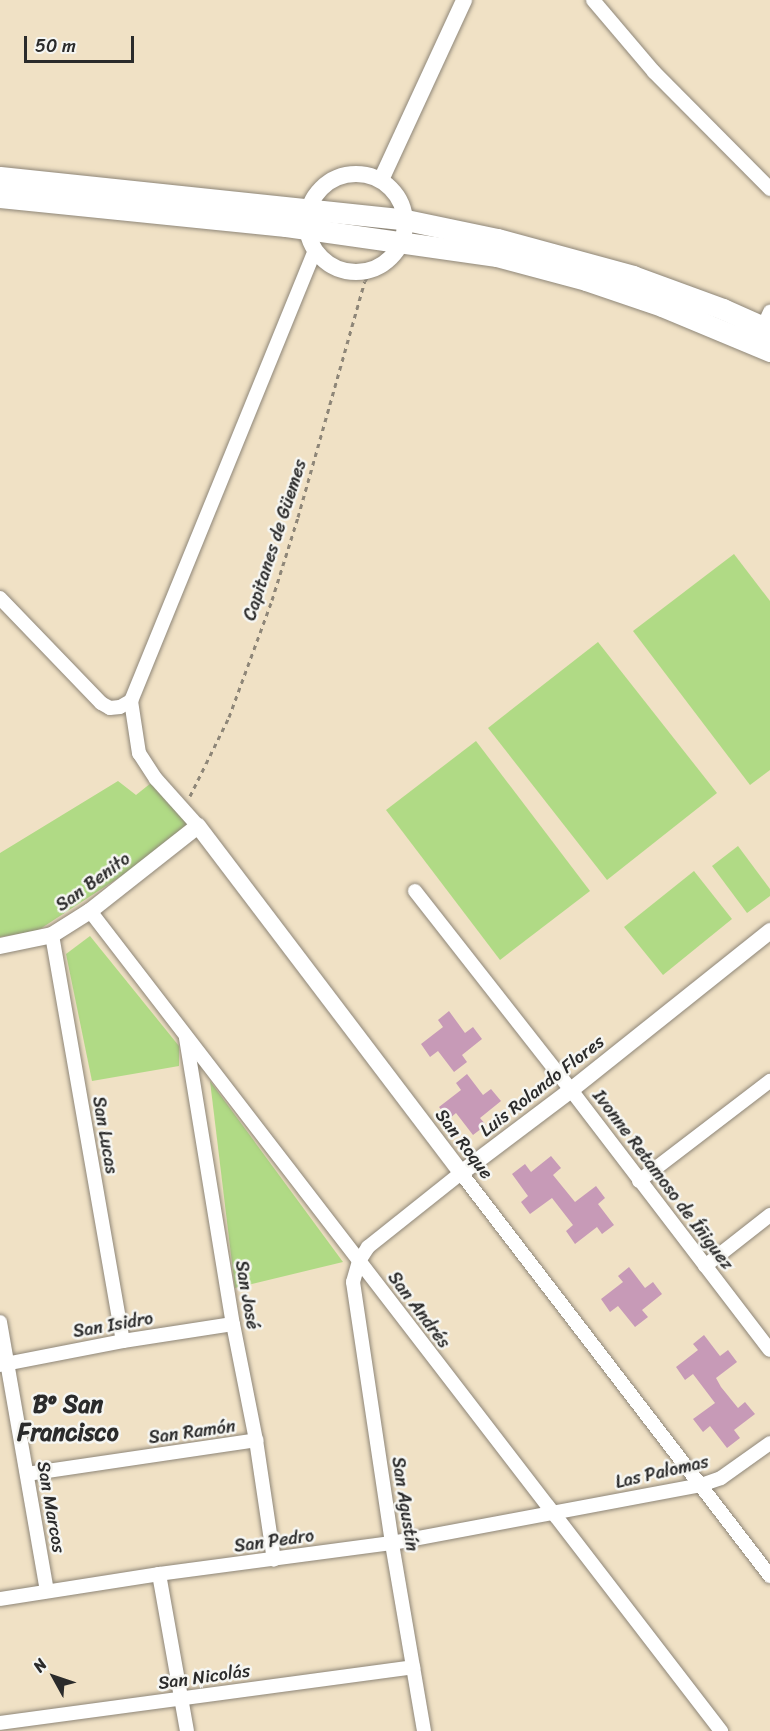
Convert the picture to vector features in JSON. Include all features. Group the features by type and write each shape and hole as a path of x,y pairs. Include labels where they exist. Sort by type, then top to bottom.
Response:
{"main road":[{"path":"0,177 309,219 402,242 497,256 586,280 662,306 770,351"},
{"path":"0,197 309,219 406,220 567,257 676,290 768,323"}],"street":[{"path":"381,180 464,0"},
{"path":"593,0 654,72 770,189"},
{"path":"352,174 367,175 381,180 402,204 406,220 402,242 386,262 372,270 357,272 340,270 326,262 315,250 309,219 321,191 338,178 352,174"},
{"path":"198,826 156,779 139,753 131,701 315,250"},
{"path":"0,598 101,703 110,708 120,708 131,701"},
{"name":"San Benito","path":"0,946 52,935 90,911 198,826"},
{"name":"San Roque","path":"198,826 770,1576"},
{"name":"Ivonne Retamoso de Íñiguez","path":"414,891 571,1090 770,1350"},
{"name":"San Andrés","path":"90,911 719,1731"},
{"name":"Luis Rolando Flores","path":"353,1282 359,1261 368,1247 571,1090 770,931"},
{"name":"San Lucas","path":"52,935 123,1341"},
{"name":"San José","path":"186,1037 233,1324 256,1440 274,1560"},
{"path":"639,1180 770,1081"},
{"path":"705,1266 770,1215"},
{"name":"San Agustín","path":"353,1282 392,1543 424,1731"},
{"name":"San Marcos","path":"0,1322 3,1364 27,1474 47,1591"},
{"name":"San Isidro","path":"3,1364 123,1341 233,1324"},
{"name":"San Ramón","path":"27,1474 256,1440"},
{"name":"Las Palomas","path":"552,1513 701,1485 721,1478 770,1443"},
{"name":"San Pedro","path":"0,1599 159,1574 392,1543 552,1513"},
{"path":"159,1574 187,1731"},
{"name":"San Nicolás","path":"0,1723 413,1667"}],"path":[{"name":"Capitanes de Güemes","path":"188,800 229,717 272,600 365,281 372,270"}],"green space":[{"path":"734,554 770,601 770,770 750,785 633,631"},
{"path":"598,642 717,793 607,880 488,728"},
{"path":"476,741 590,891 500,960 386,810"},
{"path":"156,779 198,826 37,931 0,937 0,853 118,781 136,795"},
{"path":"738,846 770,889 770,896 747,913 712,866"},
{"path":"694,871 732,919 663,975 624,927"},
{"path":"90,936 179,1046 179,1066 92,1081 66,954"},
{"path":"210,1081 343,1262 235,1288"}],"building":[{"path":"449,1011 465,1033 473,1027 482,1039 462,1055 467,1062 454,1072 438,1051 430,1057 421,1044 443,1027 438,1020"},
{"path":"467,1074 483,1095 491,1089 501,1101 480,1118 486,1125 473,1135 456,1113 449,1119 439,1107 461,1090 456,1083"},
{"path":"551,1156 561,1168 553,1175 575,1202 596,1186 605,1198 598,1204 614,1225 602,1234 597,1227 575,1244 566,1231 573,1225 552,1198 530,1214 521,1202 528,1196 512,1174 525,1164 531,1172"},
{"path":"629,1267 645,1288 653,1282 662,1294 642,1310 648,1317 635,1327 618,1306 610,1312 601,1299 623,1282 618,1276"},
{"path":"704,1335 720,1356 728,1350 737,1362 716,1378 721,1387 738,1408 745,1402 755,1414 734,1430 740,1438 727,1448 710,1426 703,1432 693,1419 715,1403 693,1374 685,1380 676,1367 698,1350 693,1344"}],"district":[{"name":"Bº San Francisco","path":"68,1419"}]}
